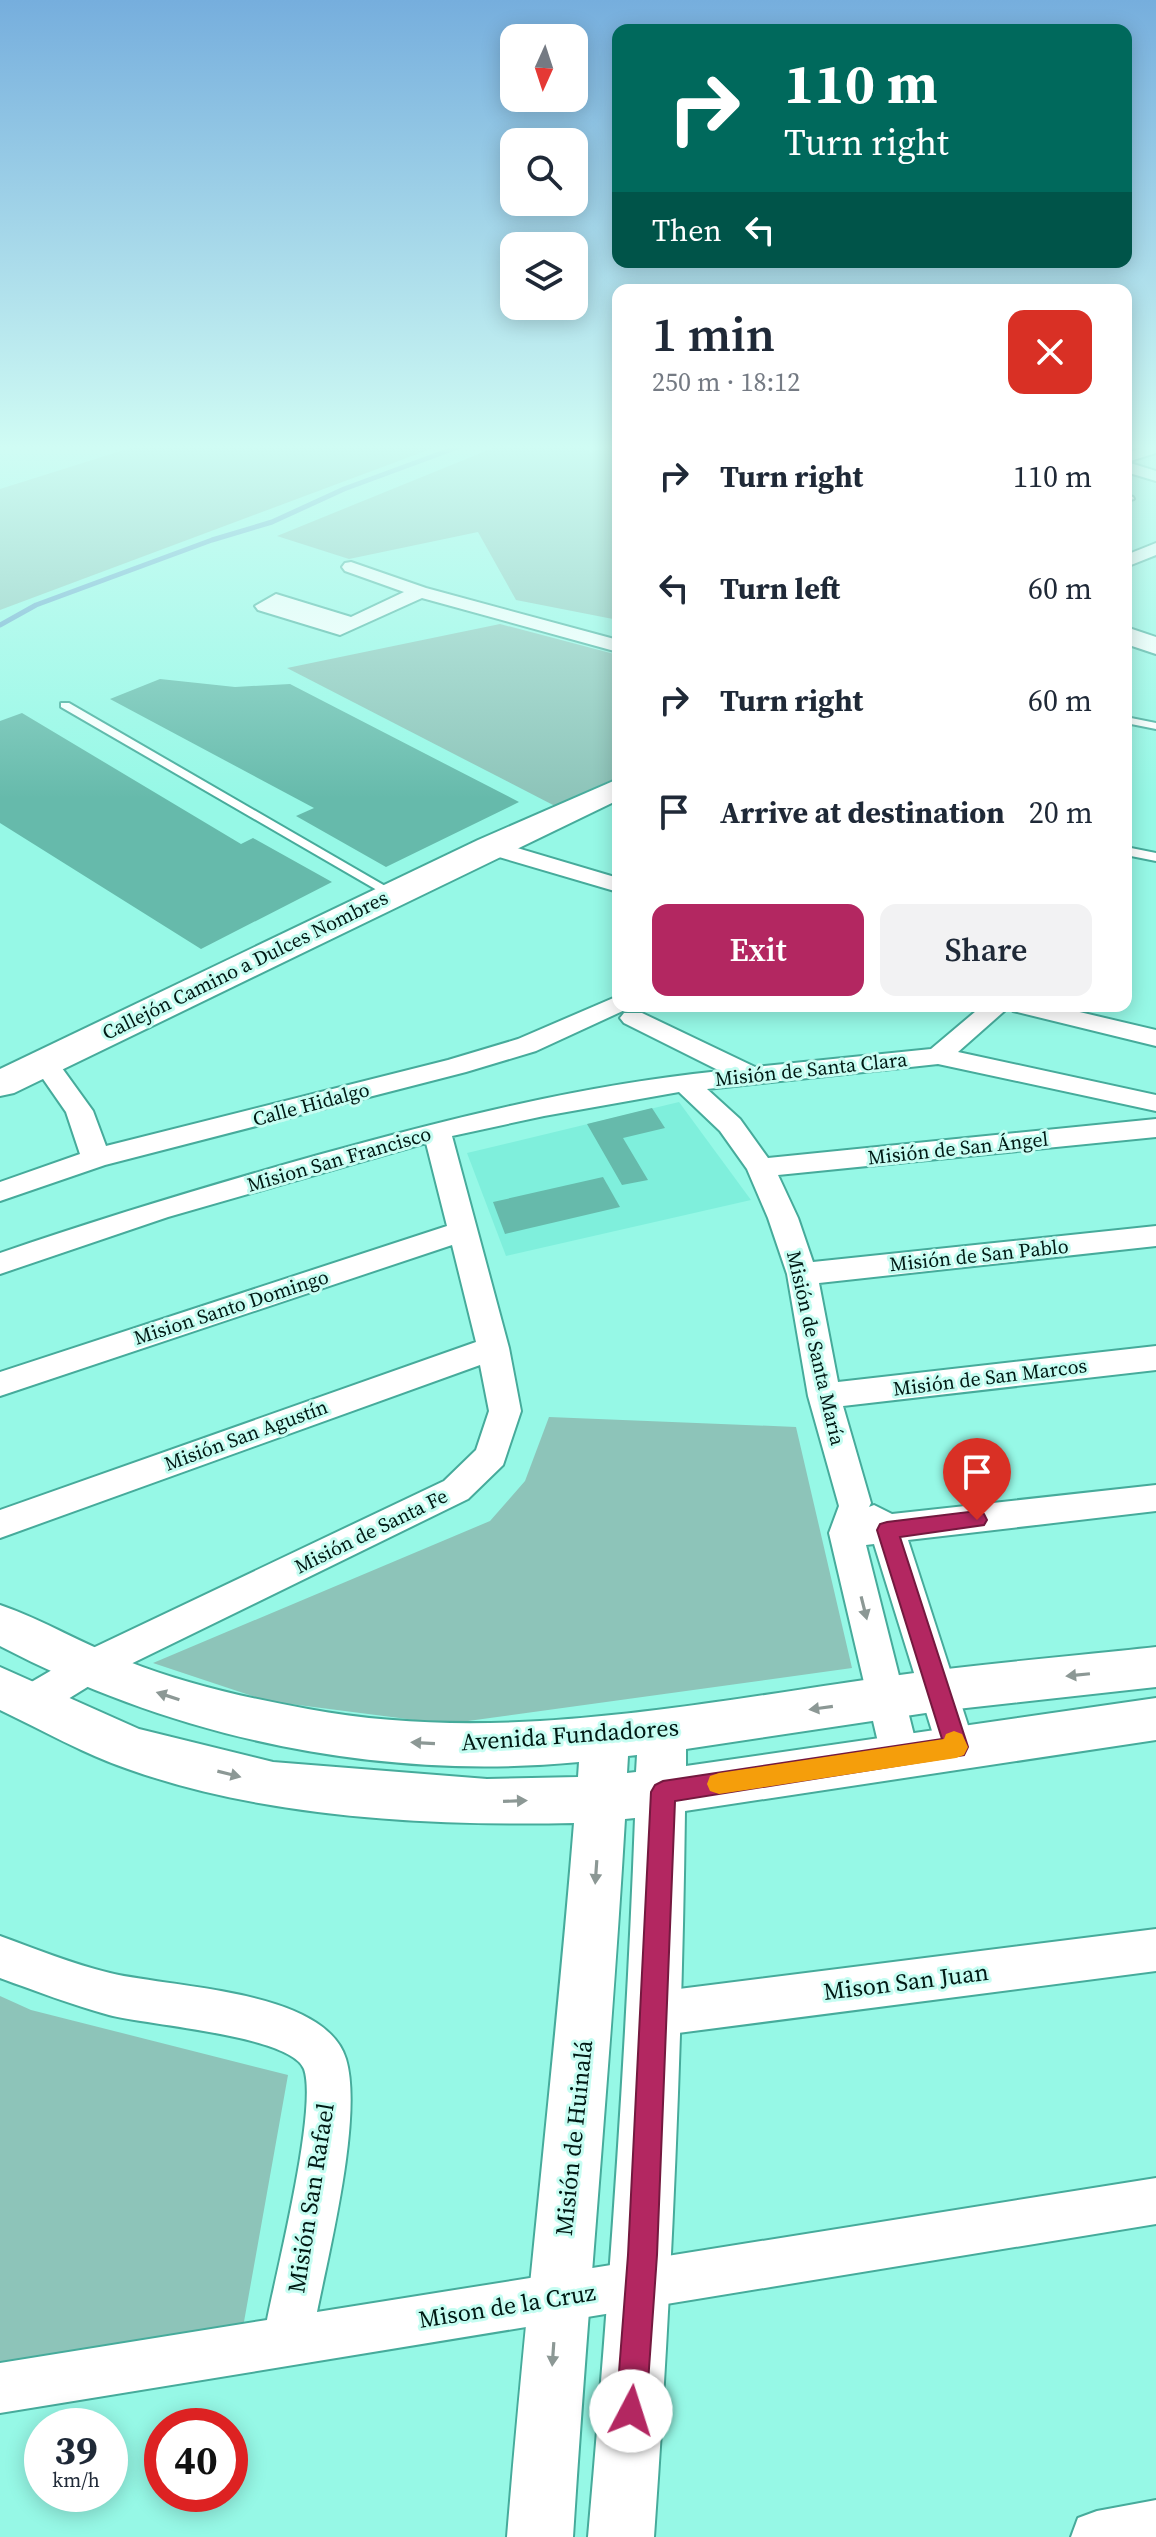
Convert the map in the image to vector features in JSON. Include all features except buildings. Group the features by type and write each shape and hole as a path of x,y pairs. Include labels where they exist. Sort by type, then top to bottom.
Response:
{"main road":[{"path":"1132,637 1156,646"},
{"path":"1132,653 1156,662"},
{"name":"Callejón Camino a Dulces Nombres","path":"0,1084 612,791"}],"street":[{"path":"351,567 420,592 612,644"},
{"path":"351,623 420,592"},
{"path":"490,847 612,883"},
{"name":"Calle Hidalgo","path":"0,1192 96,1158 457,1066 622,1012"},
{"path":"627,1012 749,1075"},
{"path":"938,1056 990,1012"},
{"path":"1047,1012 1156,1038"},
{"name":"Misión de Santa Clara","path":"685,1083 938,1056 1156,1103"},
{"path":"45,1063 79,1111 96,1158"},
{"name":"Mision San Francisco","path":"0,1264 158,1210 437,1131 544,1107 685,1083"},
{"name":"Misión de Santa María","path":"685,1083 730,1125 760,1168 783,1218 802,1274 824,1396 900,1755"},
{"name":"Misión de San Ángel","path":"760,1168 1156,1128"},
{"name":"Misión de Santa Fe","path":"14,1696 89,1667 456,1490 491,1456 505,1411 493,1348 437,1131"},
{"name":"Mision Santo Domingo","path":"0,1384 463,1231"},
{"name":"Misión de San Pablo","path":"802,1274 1156,1236"},
{"name":"Misión San Agustín","path":"0,1524 493,1348"},
{"name":"Misión de San Marcos","path":"824,1396 1156,1358"},
{"path":"850,1518 887,1530 1156,1498"},
{"path":"887,1530 956,1747"},
{"name":"Avenida Fundadores","path":"0,1624 89,1667 171,1698 300,1728 416,1743 505,1745 605,1738 939,1690 1156,1667"},
{"path":"14,1696 132,1749 273,1785 487,1802 600,1799 663,1792 1156,1719"},
{"path":"621,2537 641,2285 655,2014 663,1792 662,1731"},
{"name":"Misión de Huinalá","path":"540,2537 557,2298 585,2034 605,1738"},
{"name":"Mison San Juan","path":"655,2014 1156,1950"},
{"name":"Misión San Rafael","path":"0,1957 128,1999 266,2021 305,2038 324,2057 329,2090 322,2146 287,2340"},
{"name":"Mison de la Cruz","path":"0,2388 1156,2201"},
{"path":"1097,2537 1156,2526"}],"lane":[{"path":"65,705 393,894"},
{"path":"1132,721 1156,726"},
{"path":"1132,852 1156,857"}],"shaded area":[{"path":"0,562 127,562 0,610"},
{"path":"495,562 612,562 612,619 516,600"},
{"path":"500,624 612,653 612,780 555,806 287,668"},
{"path":"679,1102 751,1200 506,1256 467,1153"},
{"path":"549,1417 796,1427 852,1668 446,1724 267,1701 153,1663 490,1521 525,1481"},
{"path":"0,1996 31,2010 288,2075 242,2333 0,2371"}],"waterway":[{"path":"0,625 36,605 151,562"}],"slow traffic":[{"path":"719,1784 956,1747 954,1741"}],"route":[{"path":"631,2411 643,2255 663,1792 956,1747 887,1530 977,1520"}]}
